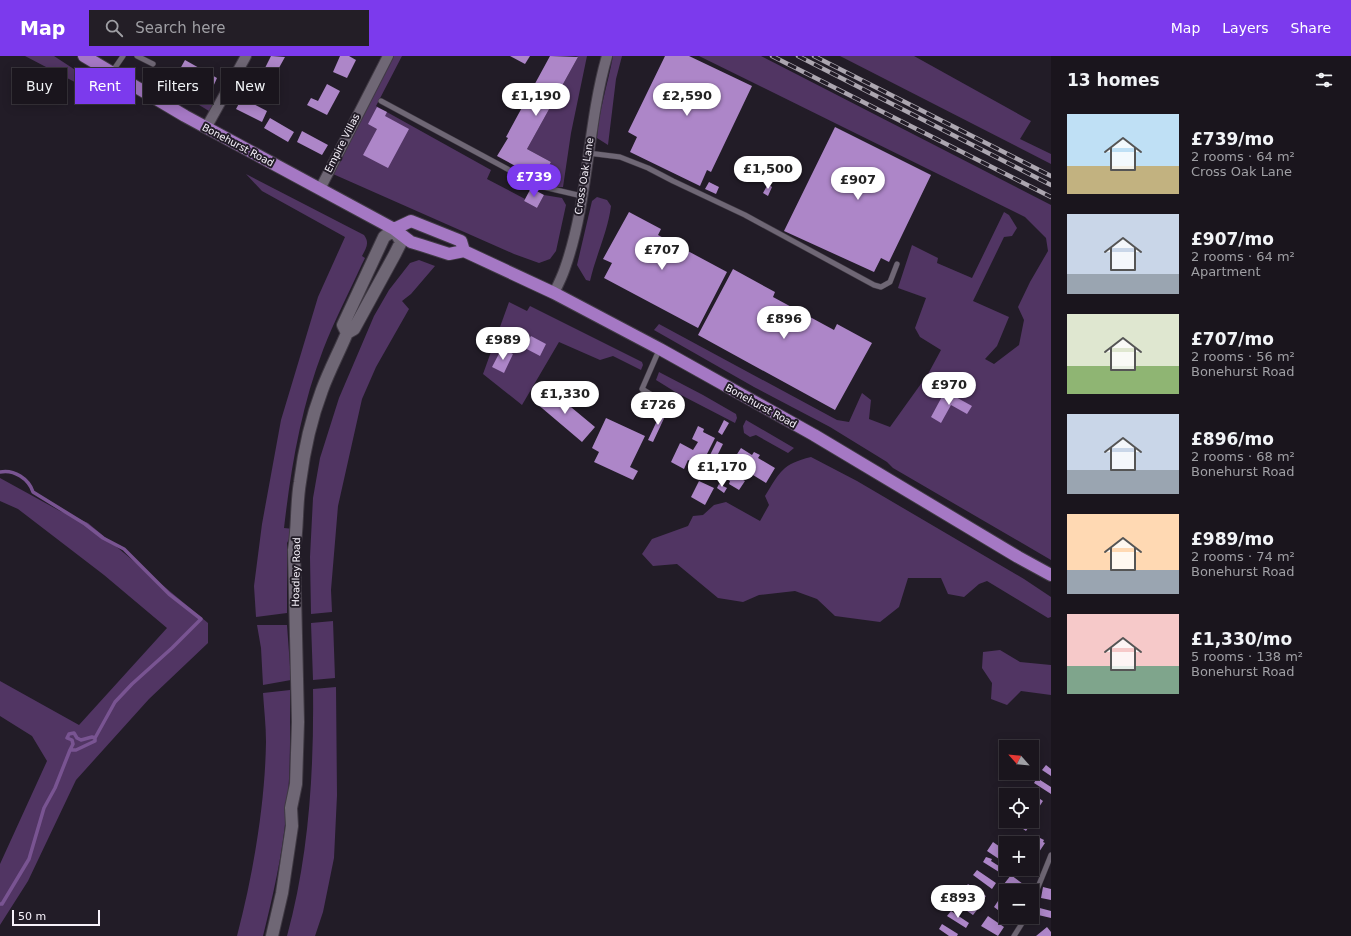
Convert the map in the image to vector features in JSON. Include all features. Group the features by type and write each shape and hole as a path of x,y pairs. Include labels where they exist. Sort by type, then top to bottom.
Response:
{"main road":[{"name":"Bonehurst Road","path":"84,56 104,68"},
{"name":"Bonehurst Road","path":"135,86 206,128 394,229 411,242 449,254 464,251 554,293 660,349 814,435 1018,557 1051,575"},
{"name":"Bonehurst Road","path":"394,229 411,221 461,241 464,251"}],"street":[{"path":"206,128 246,56"},
{"name":"Empire Villas","path":"320,189 388,56"},
{"name":"Cross Oak Lane","path":"554,293 569,256 582,196 596,106 607,56"},
{"path":"347,333 354,329 398,248 400,242 394,229"},
{"name":"Hoadley Road","path":"272,936 282,893 292,826 291,808 296,784 298,722 294,550 298,526 297,510 305,448 322,390 347,333 343,325 384,237 394,229"}],"lane":[{"path":"114,68 123,56"},
{"path":"137,56 153,64"},
{"path":"381,101 539,186 582,196"},
{"path":"588,153 620,157 648,168 672,181 745,215 874,285 881,287 890,282 897,264"},
{"path":"660,349 642,389 665,403"},
{"path":"1039,885 1051,855"},
{"path":"1014,936 1022,924"}],"shaded area":[{"path":"25,56 54,56 75,70 75,82 67,78 67,68 48,68"},
{"path":"394,56 402,56 376,106 491,170 487,179 525,199 524,201 537,208 544,195 562,198 566,205 556,251 550,259 539,263 514,254 333,174"},
{"path":"576,56 587,56 571,133 563,187 553,187 541,180 551,162 527,149 578,57"},
{"path":"613,56 622,56 616,79 608,145 597,138"},
{"path":"699,56 761,56 1051,205 1051,560 893,468 887,462 830,427 754,387 654,330 659,324 837,420 849,422 862,393 871,400 869,419 890,427 928,374 941,350 920,337 915,328 926,298 898,288 912,245 938,258 937,263 972,278 1004,212 1009,215 1017,228 1012,236 1004,237 973,301 1009,317 997,346 985,359 994,364 1019,345 1024,320 1018,307 1030,282 1048,251 1046,238 1025,217"},
{"path":"840,56 914,56 1031,121 1020,139 1051,154 1051,164"},
{"path":"197,104 214,105 209,111"},
{"path":"246,174 364,235 367,241 366,248 362,256 365,258 332,328 315,372 298,438 284,528 294,529 287,543 287,613 256,617 254,586 262,524 281,420 318,297 345,237 262,191"},
{"path":"597,197 607,200 611,206 607,225 590,281 586,280 577,265 592,201"},
{"path":"419,260 435,266 411,294 402,301 409,309 376,367 362,399 338,506 331,590 332,612 311,614 310,557 313,498 320,458 339,398 374,316 389,290 410,263"},
{"path":"509,302 527,311 530,306 642,362 643,365 641,370 613,356 600,360 559,342 522,405 483,374"},
{"path":"659,372 736,414 737,418 735,423 677,393 656,380"},
{"path":"746,420 794,448 788,453 756,435 750,437 744,433 743,426"},
{"path":"811,457 857,481 1024,579 1051,597 1051,617 1048,618 987,581 979,584 964,597 948,594 941,578 908,578 899,607 880,622 835,616 817,599 795,591 759,595 743,602 718,598 677,564 653,566 642,554 652,539 688,526 693,516 703,515 714,505 726,502 760,521 769,505 765,496 778,475 788,466"},
{"path":"0,478 60,511 88,523 208,623 208,643 149,699 76,780 28,881 0,925 0,864 47,761 32,736 0,716 0,681 79,725 167,628 104,575 18,509 0,501"},
{"path":"333,621 335,678 313,680 311,623"},
{"path":"257,625 287,625 291,680 263,685 261,648"},
{"path":"1000,650 1020,662 1051,665 1051,695 1021,691 1007,705 991,699 992,683 982,668 983,652"},
{"path":"336,687 337,795 334,858 323,912 315,936 287,936 300,875 309,813 313,689"},
{"path":"290,690 288,800 280,861 274,891 263,936 237,936 253,864 261,815 266,742 263,693"}],"building":[{"path":"271,56 285,57 279,68 265,68"},
{"path":"340,56 349,56 356,60 347,78 333,72"},
{"path":"510,56 530,56 525,64"},
{"path":"550,56 578,57 527,149 551,162 541,180 497,156 508,138 506,137"},
{"path":"665,56 689,56 752,86 711,172 707,170 700,186 630,152 637,137 628,132"},
{"path":"185,60 199,68 181,68"},
{"path":"213,76 217,78 213,87"},
{"path":"327,84 340,91 327,115 307,105 311,98 318,101"},
{"path":"239,104 254,104 267,111 262,122 236,109"},
{"path":"377,107 387,112 385,116 409,129 388,168 363,155 377,129 368,124"},
{"path":"270,118 294,132 288,142 264,128"},
{"path":"835,127 931,175 889,262 881,258 874,272 784,231"},
{"path":"302,131 328,145 322,155 297,142"},
{"path":"709,182 719,187 716,194 705,189"},
{"path":"768,184 772,187 768,196 763,193"},
{"path":"531,188 544,195 537,208 524,201"},
{"path":"629,212 661,229 658,235 727,272 698,328 604,278 612,263 603,259"},
{"path":"733,269 775,292 773,297 834,330 837,324 872,343 835,410 698,335"},
{"path":"531,336 546,344 540,356 521,346 525,337 529,339"},
{"path":"502,348 513,354 504,373 492,367"},
{"path":"548,388 595,427 582,442 536,403"},
{"path":"945,391 972,406 967,414 951,405 941,423 931,417"},
{"path":"662,410 667,412 653,442 648,440"},
{"path":"606,418 645,436 630,467 638,471 633,480 594,462 599,452 592,448"},
{"path":"724,420 729,423 722,435 718,432"},
{"path":"698,426 704,429 703,432 715,438 701,466 688,460 684,469 671,462 680,443 693,450 698,442 692,439"},
{"path":"717,441 723,444 710,470 704,467"},
{"path":"741,448 752,455 754,452 760,455 758,458 775,468 766,483 748,472 747,474 741,470 743,469 740,467 736,473 739,475 738,477 745,481 739,490 729,484 730,481 718,474 724,464 731,469 734,464 732,462"},
{"path":"699,481 714,488 705,505 691,497"},
{"path":"719,484 727,488 724,493 717,488"},
{"path":"1046,765 1051,769 1051,776 1042,770"},
{"path":"1039,779 1051,787 1051,794 1034,783 1036,780"},
{"path":"1039,798 1043,801 1039,807"},
{"path":"1040,838 1044,840 1043,842 1045,843 1039,852"},
{"path":"993,842 999,846 999,859 987,851"},
{"path":"986,857 992,859 991,861 999,866 999,872 983,862"},
{"path":"977,870 996,883 992,889 973,875"},
{"path":"1010,876 1012,876 1023,884 1004,884"},
{"path":"968,884 986,896 982,902 964,889"},
{"path":"1043,887 1051,889 1051,900 1041,898"},
{"path":"958,897 977,910 973,915 954,902"},
{"path":"999,900 999,911 994,907"},
{"path":"1039,908 1051,911 1051,918 1039,915"},
{"path":"951,911 969,923 966,928 947,916"},
{"path":"988,916 1004,927 998,936 981,926"},
{"path":"942,924 958,934 957,936 949,936 939,929"},
{"path":"1047,927 1051,932 1051,936 1036,936"}],"waterway":[{"path":"0,472 5,471 20,476 28,483 33,492 85,524 103,538 124,549 169,594 201,619 115,702 95,738 95,741 76,750 70,750 73,744 72,740 67,738 69,734 74,733 77,738 81,740 92,737 95,738"},
{"path":"0,904 2,904 29,859 44,808 55,788 70,750"}],"railway":[{"path":"772,56 1051,197"},
{"path":"798,56 1051,185"},
{"path":"814,56 1051,176"}]}
